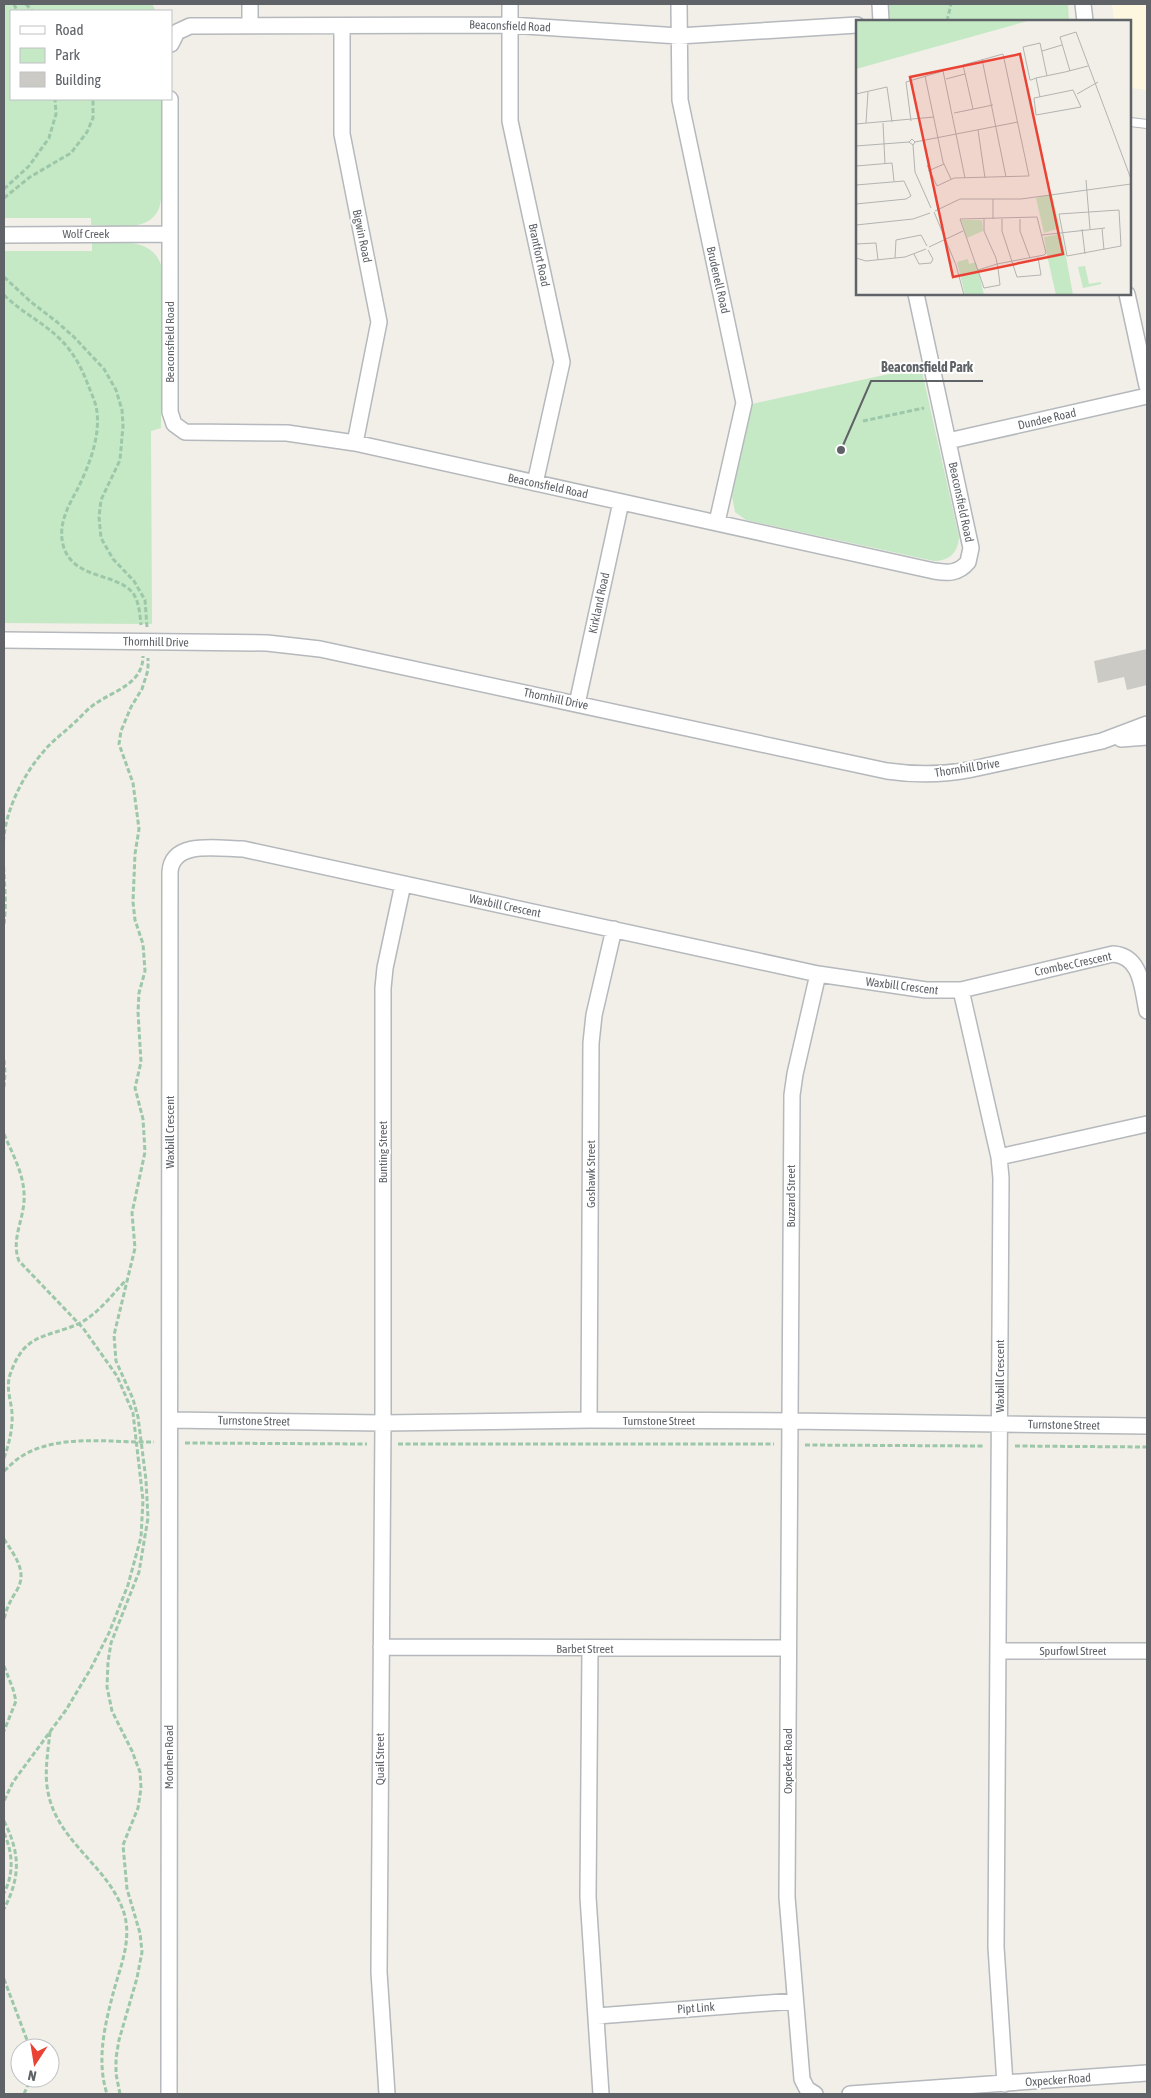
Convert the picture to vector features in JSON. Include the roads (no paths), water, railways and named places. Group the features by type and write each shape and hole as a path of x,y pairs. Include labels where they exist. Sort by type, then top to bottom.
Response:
{"street":[{"path":"250,4 250,25"},
{"name":"Brantfort Road","path":"510,4 510,121 562,362 535,483"},
{"name":"Brudenell Road","path":"679,4 679,87 683,116 744,403 717,522"},
{"path":"880,4 881,20"},
{"path":"1083,4 1084,20"},
{"name":"Beaconsfield Road","path":"172,42 177,32 185,26 510,25 679,36 856,25"},
{"name":"Bigwin Road","path":"342,26 342,134 380,322 355,443"},
{"name":"Beaconsfield Road","path":"170,100 170,412 174,424 185,432 287,433 355,443 934,571 956,572 968,562 971,548 916,295"},
{"name":"Wolf Creek","path":"4,235 169,234"},
{"path":"1127,295 1147,386"},
{"name":"Dundee Road","path":"948,441 1147,396"},
{"name":"Kirkland Road","path":"577,704 621,502"},
{"name":"Thornhill Drive","path":"4,640 267,643 320,648 887,772 908,774 946,774 1102,741 1147,737"},
{"name":"Thornhill Drive","path":"1102,741 1147,724"},
{"name":"Waxbill Crescent","path":"170,1420 171,864 178,854 186,850 243,849 818,974 926,990 961,990 999,1157 1001,1178 996,1948 1005,2084"},
{"name":"Bunting Street","path":"383,1423 383,988 385,968 403,884"},
{"name":"Goshawk Street","path":"589,1420 591,1043 594,1014 614,929"},
{"name":"Crombec Crescent","path":"961,990 1104,956 1120,955 1131,960 1137,969 1147,1011"},
{"name":"Buzzard Street","path":"790,1421 792,1095 818,974"},
{"path":"999,1157 1147,1124"},
{"name":"Turnstone Street","path":"170,1420 383,1423 589,1420 790,1421 1147,1426"},
{"name":"Moorhen Road","path":"169,2094 170,1420"},
{"name":"Oxpecker Road","path":"790,1421 788,1897 802,2079 807,2089 815,2094"},
{"name":"Quail Street","path":"383,1423 379,1972 387,2094"},
{"name":"Barbet Street","path":"381,1647 788,1648"},
{"path":"590,1649 588,1897 601,2094"},
{"name":"Spurfowl Street","path":"998,1651 1147,1652"},
{"name":"Pipt Link","path":"597,2016 795,2001"},
{"name":"Oxpecker Road","path":"850,2094 1147,2073"}],"lane":[{"path":"1131,122 1147,124"}],"place":[{"name":"Beaconsfield Park","path":"841,450"}]}
